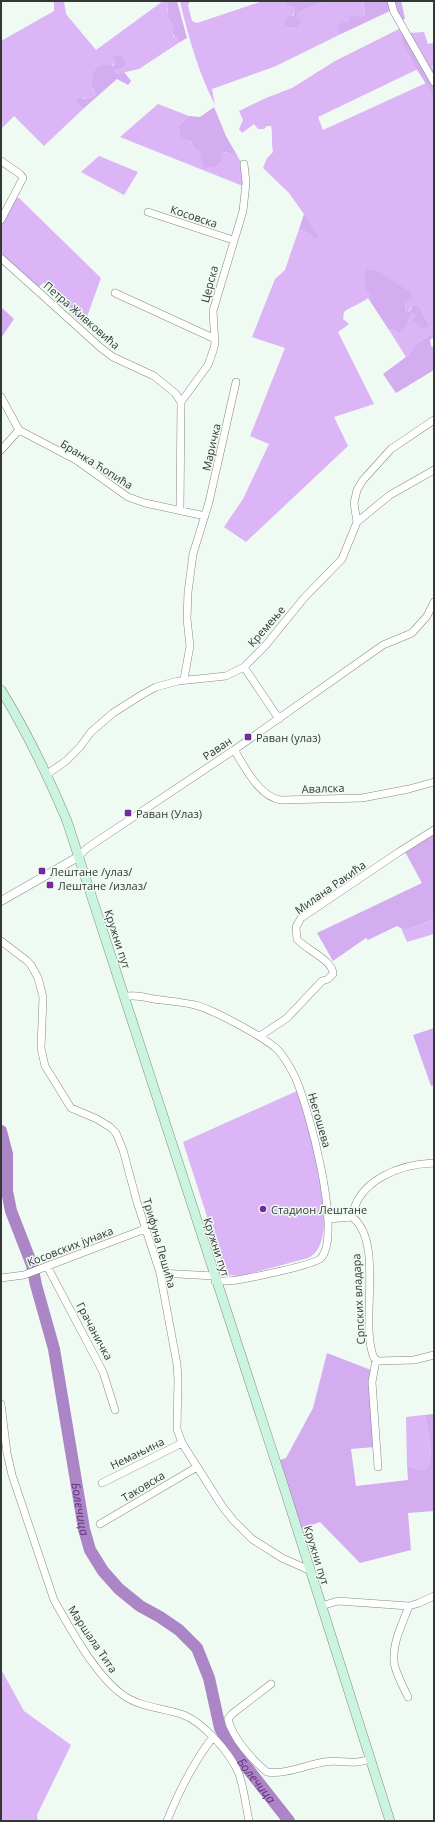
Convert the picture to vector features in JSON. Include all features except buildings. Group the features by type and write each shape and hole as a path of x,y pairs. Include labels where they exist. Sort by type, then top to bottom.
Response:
{"main road":[{"name":"Кружни пут","path":"1,690 22,725 47,774 67,822 281,1478 390,1821"}],"street":[{"path":"391,1 394,12 434,82"},
{"path":"1,161 20,174 23,178 1,220"},
{"name":"Церска","path":"181,402 208,365 215,344 213,311 233,240 243,211 246,183 244,164"},
{"name":"Косовска","path":"148,212 233,240"},
{"name":"Петра Живковића","path":"1,258 110,355 154,376 175,393 181,402"},
{"path":"115,293 214,338"},
{"name":"Маричка","path":"205,516 236,382"},
{"path":"1,397 19,430 1,450"},
{"path":"181,402 180,510 205,516 193,554 188,592 187,619 190,646 184,679"},
{"path":"357,522 354,503 357,490 363,480 391,449 434,420"},
{"name":"Бранка Ћопића","path":"19,430 76,460 128,496 145,503 180,510"},
{"path":"357,522 390,495 434,470"},
{"name":"Кремење","path":"47,774 66,761 80,747 91,732 119,709 150,690 184,679 226,676 244,667 264,646 304,598 342,559 357,522"},
{"name":"Раван","path":"1,901 78,856 279,719 383,645 412,633 427,616 434,602"},
{"path":"244,667 279,719"},
{"name":"Авалска","path":"234,750 257,783 268,795 276,799 362,798 402,791 434,782"},
{"name":"Милана Ракића","path":"260,1036 287,1018 322,981 328,979 333,974 332,968 326,962 297,939 295,931 298,922 310,911 434,830"},
{"name":"Трифуна Пешића","path":"1,941 26,960 31,965 38,978 43,997 41,1048 45,1066 71,1108 104,1122 113,1129 124,1150 145,1228 160,1273 176,1364 178,1380 177,1429 182,1443 222,1506 252,1538 282,1558 309,1570"},
{"name":"Његошева","path":"124,997 135,996 197,1005 260,1036 277,1050 294,1075 316,1139 328,1219 329,1230 324,1254 317,1261 243,1279 160,1273"},
{"path":"328,1219 352,1218 353,1212 363,1194 380,1177 394,1171 434,1163"},
{"name":"Српских владара","path":"352,1218 362,1226 364,1231 369,1261 369,1330 372,1355 376,1360 372,1382 378,1467"},
{"name":"Косовских јунака","path":"1,1278 29,1274 145,1228"},
{"name":"Грачаничка","path":"47,1266 98,1362 115,1410"},
{"path":"376,1360 414,1360 434,1355"},
{"name":"Маршала Тита","path":"1,1404 7,1453 12,1475 54,1600 64,1619 101,1674 121,1693 133,1700 187,1716 213,1737 238,1773 249,1821"},
{"name":"Немањина","path":"102,1483 182,1443"},
{"name":"Таковска","path":"100,1524 197,1466"},
{"path":"321,1606 338,1601 409,1606 434,1596"},
{"path":"408,1697 395,1668 393,1657 395,1644 409,1606"},
{"path":"271,1684 232,1714 228,1719 230,1728 266,1772 281,1771 325,1762 356,1763 370,1759"},
{"path":"167,1821 176,1798 197,1758 213,1737"}],"shaded area":[{"path":"52,1 64,1 66,14 96,50 163,1 170,1 167,11 174,24 173,36 180,42 139,69 117,74 115,71 124,67 115,62 93,89 96,94 88,99 83,98 77,103 83,109 44,146 14,116 1,129 1,41 54,11 54,3"},
{"path":"169,1 177,1 187,38 180,42 173,34 174,24 168,16"},
{"path":"190,1 188,5 192,21 197,23 263,1 285,1 287,6 292,6 295,10 287,27 297,29 301,24 297,17 298,13 324,1 363,1 365,15 349,23 338,31 341,34 276,66 212,89 215,105 199,67 180,2"},
{"path":"285,1 324,1 298,13 297,17 301,24 297,29 287,27 284,24 288,17 293,16 295,10 292,6 287,6"},
{"path":"363,1 401,1 405,18 403,20 390,11 341,34 338,32 338,26 343,22 349,23 351,16 361,17 365,15"},
{"path":"401,28 405,34 409,57 418,69 318,117 323,130 426,83 434,96 434,332 418,343 406,357 389,330 407,325 411,314 414,312 415,316 429,324 422,311 417,304 413,305 408,312 405,310 406,302 366,285 371,295 344,312 343,319 349,324 338,332 374,404 334,417 348,446 246,542 224,527 243,499 269,444 250,436 285,348 252,337 275,279 285,270 299,229 312,235 318,234 289,193 263,168 267,158 273,152 271,126 267,126 264,129 258,129 254,124 242,133 239,129 243,120 239,111 292,88 335,61"},
{"path":"424,32 428,44 434,43 434,63 432,67 434,70 434,78 408,33"},
{"path":"405,34 434,87 434,96 405,48 402,36"},
{"path":"117,55 122,57 126,62 124,67 115,71 117,74 124,72 131,81 128,85 117,79 83,109 77,103 78,98 88,99 96,94 92,83 94,72 101,66 113,66 115,62 114,57"},
{"path":"158,104 189,116 179,125 194,148 201,151 202,165 225,152 238,157 242,164 243,186 120,137"},
{"path":"214,107 226,136 238,157 225,152 221,155 222,160 216,166 205,168 202,165 200,151 194,148 190,141 181,138 179,125 189,116 200,117"},
{"path":"99,156 138,172 124,195 81,172"},
{"path":"16,198 19,198 101,278 84,325 69,312 69,304 48,284 43,283 39,287 1,256 1,224"},
{"path":"304,214 318,234 316,239 312,235 299,229"},
{"path":"366,269 380,272 411,293 412,298 406,302 405,310 409,312 413,305 417,304 429,324 428,327 422,328 413,321 415,316 414,313 411,314 407,325 399,333 393,329 389,330 368,298 371,294 365,289 366,285 364,281"},
{"path":"1,307 14,319 1,338"},
{"path":"434,332 434,337 430,340 431,346 434,348 434,370 396,393 383,374 406,357 418,343"},
{"path":"434,832 434,919 405,930 397,926 368,940 366,938 333,961 317,933 422,883 404,850"},
{"path":"434,919 434,934 407,942 401,928 405,930"},
{"path":"434,1028 434,1085 431,1086 413,1035"},
{"path":"297,1091 315,1153 324,1206 324,1229 319,1247 308,1258 241,1276 226,1275 183,1142"},
{"path":"327,1353 371,1370 375,1447 351,1449 356,1486 408,1480 407,1465 419,1470 426,1469 429,1465 430,1452 429,1435 424,1415 434,1414 434,1511 408,1513 411,1550 360,1563 320,1522 301,1529 280,1460 286,1458 313,1408"},
{"path":"424,1415 429,1435 430,1460 429,1466 424,1470 421,1470 407,1465 406,1417"},
{"path":"1,1669 24,1711 71,1745 37,1815 38,1821 1,1821"}],"waterway":[{"name":"Болечица","path":"1,1131 7,1154 7,1191 11,1211 32,1265 54,1349 84,1529 90,1550 103,1571 119,1589 140,1606 179,1630 197,1648 209,1678 220,1728 230,1746 289,1821"}],"place":[{"name":"Раван (улаз)","path":"248,737"},
{"name":"Раван (Улаз)","path":"128,813"},
{"name":"Лештане /улаз/","path":"42,871"},
{"name":"Лештане /излаз/","path":"50,885"},
{"name":"Стадион Лештане","path":"263,1209"}]}
